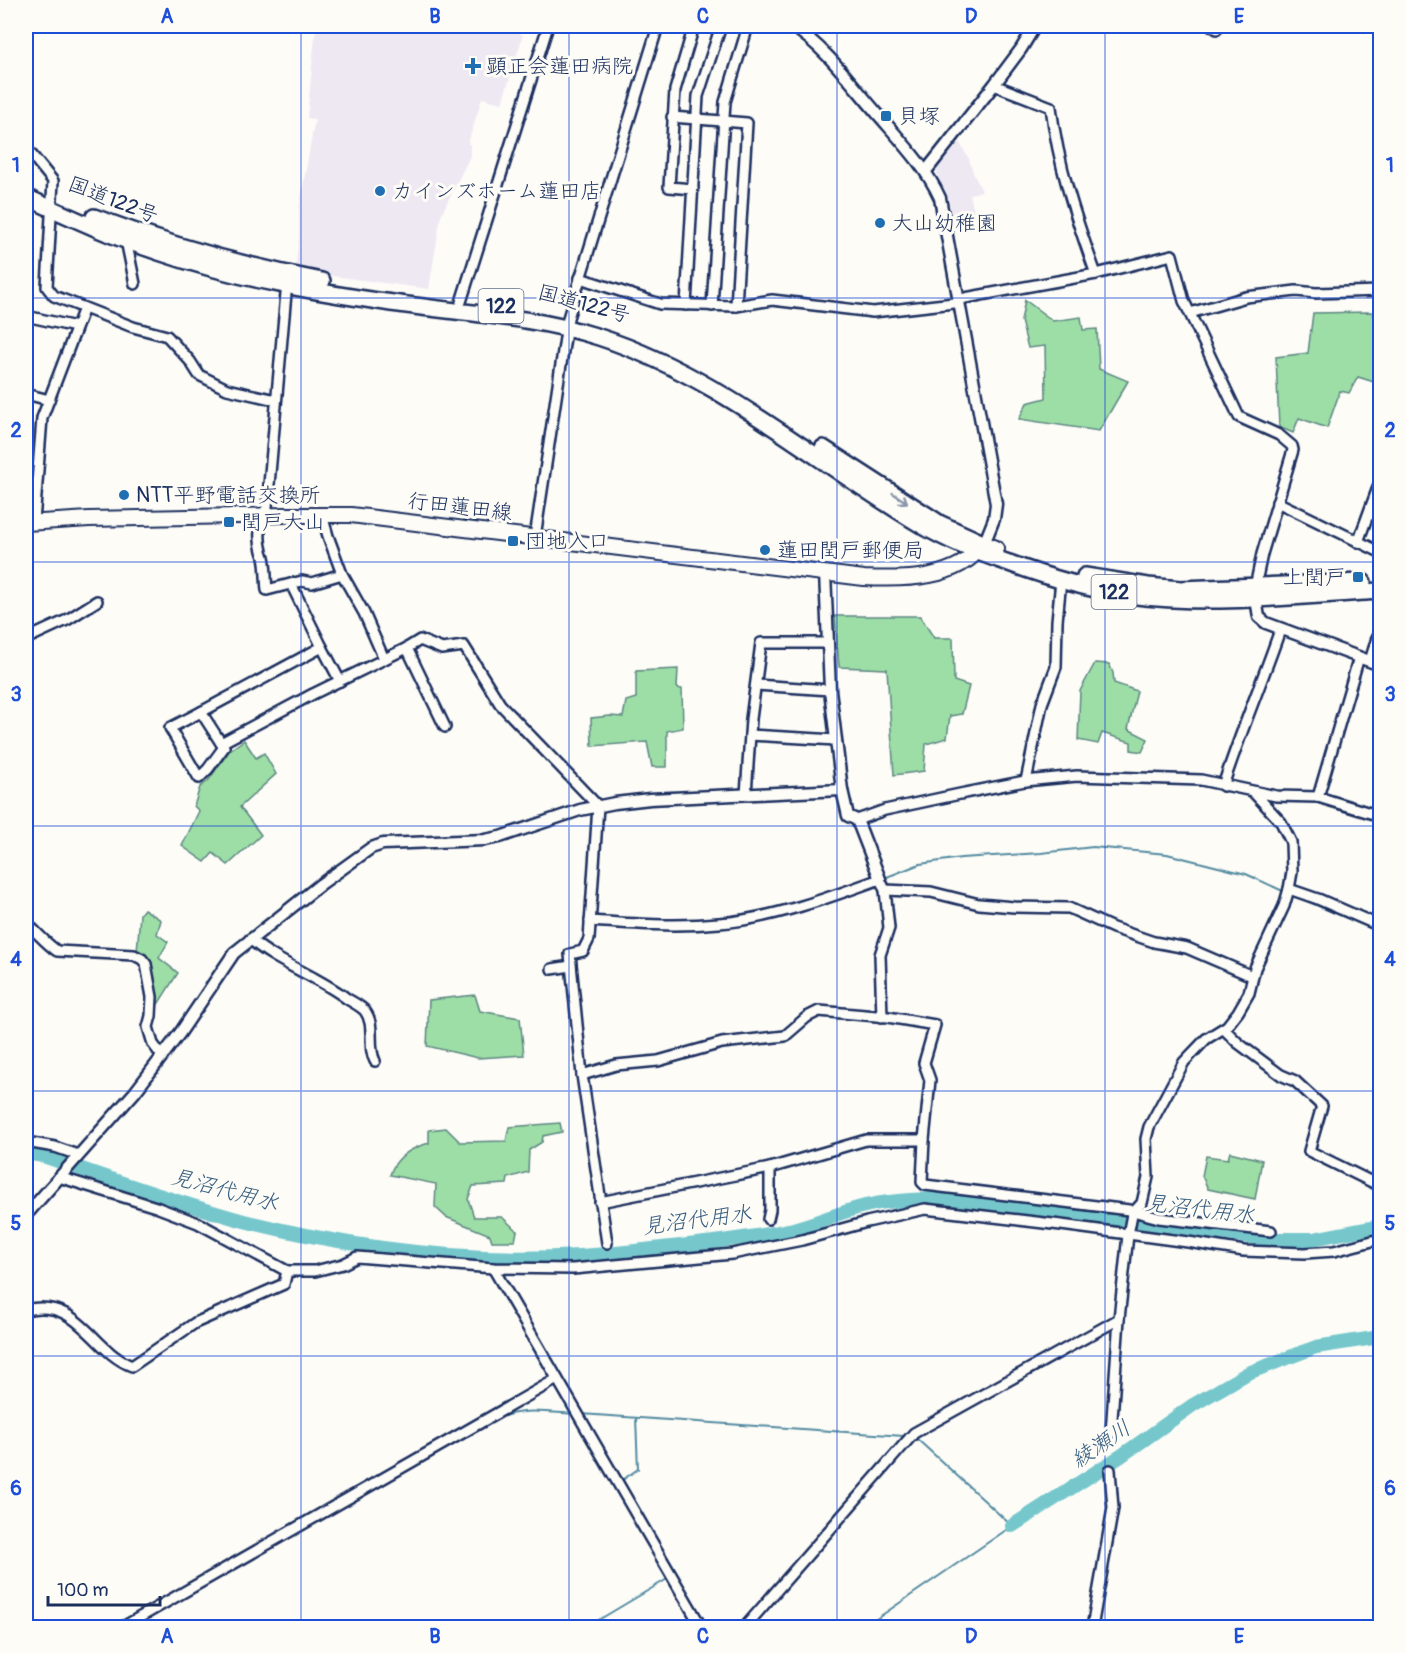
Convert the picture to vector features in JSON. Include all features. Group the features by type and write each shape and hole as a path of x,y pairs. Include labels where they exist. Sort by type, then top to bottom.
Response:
{"highway":[{"name":"国道122号","path":"26,187 52,203 126,240 207,267 287,280 512,308 648,344 723,382 929,517 981,548"},
{"name":"国道122号","path":"26,197 52,203 164,242 287,280 388,303 567,323"},
{"name":"122","path":"981,548 1061,580 1125,594 1162,598 1198,600 1380,582"},
{"name":"122","path":"981,548 1108,580 1180,589 1255,593 1380,591"}],"main road":[{"name":"行田蓮田線","path":"30,522 351,515 886,579 941,573 957,568 981,548"}],"street":[{"path":"460,302 548,26"},
{"path":"535,537 567,323 658,26"},
{"path":"693,189 669,187 675,90 694,26"},
{"path":"686,305 699,96 721,26"},
{"path":"712,306 723,121 726,102 748,26"},
{"path":"792,26 831,59 926,171 940,198 996,504 994,519 981,548"},
{"path":"926,171 994,85 1035,26"},
{"path":"994,85 1051,107 1056,143 1072,204 1096,274"},
{"path":"672,117 747,123 736,306"},
{"path":"26,148 53,181 47,287 54,296 133,327 167,336 190,361 199,375 227,388 276,400"},
{"path":"126,240 135,284"},
{"path":"580,278 660,304 736,306 772,300 873,312 929,307 965,298 1096,274 1172,255 1178,283 1190,313 1239,417 1279,435 1292,446 1262,554 1255,593 1260,617 1280,630 1375,663 1380,628"},
{"path":"287,280 267,507 260,524 260,552 264,558 267,591 302,581 312,583 342,574"},
{"path":"1190,313 1246,297 1296,291 1316,293 1380,291"},
{"path":"30,522 42,418 84,308"},
{"path":"26,316 76,327"},
{"path":"26,394 49,400"},
{"path":"1358,542 1380,482"},
{"path":"1277,502 1380,552"},
{"path":"1370,512 1380,519"},
{"path":"322,514 342,574 364,613 384,659"},
{"path":"825,573 830,690 842,790 848,816 857,820 885,810 1026,781 1077,776 1201,780 1254,793 1318,797 1380,816"},
{"path":"1026,781 1042,704 1056,667 1061,580"},
{"path":"291,584 340,681"},
{"path":"26,639 67,620 97,601"},
{"path":"1223,786 1238,739 1280,630"},
{"path":"221,744 420,640 442,649 464,646 500,704 598,806 589,939 583,951 570,954 582,1075 607,1244"},
{"path":"746,795 750,735 762,643 827,643"},
{"path":"201,712 224,747 199,778 170,728 322,647"},
{"path":"407,648 445,727"},
{"path":"1318,797 1359,657"},
{"path":"756,685 830,690"},
{"path":"750,735 836,740"},
{"path":"26,747 26,760"},
{"path":"26,1215 135,1092 234,953 321,884 371,848 383,844 485,840 598,806 650,799 842,790"},
{"path":"1112,1434 1119,1319 1129,1230 1133,1213 1142,1203 1148,1177 1146,1139 1149,1127 1184,1062 1206,1039 1224,1029 1238,1012 1249,993 1252,976 1284,906 1289,889 1292,872 1291,842 1281,822 1254,793"},
{"path":"857,820 885,890 889,928 880,955 882,1017"},
{"path":"590,921 657,926 721,923 754,918 880,879"},
{"path":"1289,889 1318,898 1380,926"},
{"path":"885,890 931,892 979,904 1014,908 1069,908 1113,928 1154,942 1187,948 1252,976"},
{"path":"26,923 48,946 57,951 134,955 142,959 146,964 152,997 148,1028 150,1039 162,1056"},
{"path":"250,939 264,950 334,989 366,1012 371,1033 371,1054 375,1061"},
{"path":"552,969 571,966"},
{"path":"582,1075 616,1065 658,1061 722,1043 785,1036 807,1017 819,1011 934,1025 924,1063 930,1080 924,1140 922,1182 925,1185 1159,1218 1271,1230"},
{"path":"1224,1029 1238,1043 1281,1075 1295,1081 1322,1106 1309,1151 1380,1186"},
{"path":"600,1202 770,1168 866,1140 924,1140"},
{"path":"26,1142 55,1148 77,1156"},
{"path":"768,1220 770,1168"},
{"path":"60,1175 198,1223 288,1271 315,1271 343,1264 357,1257 494,1268 573,1269 732,1254 802,1240 867,1221 925,1209 1129,1230 1244,1251 1278,1253 1334,1251 1380,1239"},
{"path":"494,1268 702,1628"},
{"path":"26,1310 41,1307 65,1314 88,1329 110,1354 132,1366 195,1323 284,1284 288,1271"},
{"path":"744,1628 914,1433 1119,1319"},
{"path":"120,1628 557,1379"},
{"path":"1092,1628 1113,1508 1110,1470"}],"shaded area":[{"path":"316,26 510,26 509,29 523,35 502,103 482,98 468,143 470,156 441,215 429,289 295,271 299,237 299,209 315,119 307,118"},
{"path":"958,140 969,159 982,191 970,194 974,212 970,214 971,217 952,223 949,200 937,174 937,167"}],"green space":[{"path":"1025,300 1053,321 1081,317 1083,330 1097,329 1099,369 1128,381 1099,431 1019,419 1027,403 1046,398 1045,346 1028,348 1021,321"},
{"path":"1372,312 1380,328 1380,384 1358,377 1349,393 1340,391 1327,428 1299,418 1293,433 1279,427 1276,357 1308,353 1313,313"},
{"path":"835,616 920,616 934,638 953,638 954,681 969,686 962,714 950,716 947,738 926,744 924,771 894,775 887,669 839,667"},
{"path":"1095,663 1109,664 1114,683 1137,691 1128,729 1148,739 1142,752 1131,750 1131,742 1102,733 1098,744 1078,740 1080,691"},
{"path":"678,669 677,688 682,689 683,728 667,731 667,767 652,767 647,742 592,746 591,718 623,717 626,701 636,698 636,671"},
{"path":"244,740 256,758 264,753 276,774 240,807 261,835 228,865 213,853 205,862 182,846 199,811 194,806 200,787 208,781 230,750"},
{"path":"144,909 161,920 157,934 168,942 159,958 178,973 157,1006 151,969 137,952 140,914"},
{"path":"475,995 480,1011 520,1018 524,1055 478,1058 427,1046 429,1000"},
{"path":"560,1123 562,1132 543,1136 542,1142 529,1150 528,1172 508,1178 507,1184 473,1186 468,1199 474,1217 502,1217 517,1231 515,1241 492,1241 490,1235 446,1217 435,1207 436,1184 390,1175 400,1158 429,1143 429,1130 446,1128 460,1142 506,1141 509,1127"},
{"path":"1230,1152 1262,1160 1255,1199 1208,1189 1202,1176 1206,1156 1228,1159"}],"waterway":[{"path":"887,877 920,864 961,858 1093,847 1167,854 1246,874 1285,892"},
{"path":"1290,894 1380,932"},
{"name":"見沼代用水","path":"26,1153 43,1156 219,1214 292,1232 389,1249 488,1257 586,1256 714,1242 793,1229 865,1206 923,1199 958,1199 1265,1239 1313,1239 1380,1226"},
{"name":"綾瀬川","path":"1012,1526 1121,1456 1193,1405 1248,1373 1316,1347 1380,1337"},
{"path":"493,1421 522,1412 573,1414"},
{"path":"581,1414 904,1436"},
{"path":"621,1481 638,1469 636,1418"},
{"name":"綾瀬川","path":"863,1628 1012,1526 917,1439"},
{"path":"131,1628 387,1481"},
{"path":"585,1628 669,1578"}],"place":[{"name":"顕正会蓮田病院","path":"473,66"},
{"name":"貝塚","path":"886,116"},
{"name":"カインズホーム蓮田店","path":"380,191"},
{"name":"大山幼稚園","path":"880,223"},
{"name":"NTT平野電話交換所","path":"124,495"},
{"name":"閏戸大山","path":"229,522"},
{"name":"団地入口","path":"513,541"},
{"name":"蓮田閏戸郵便局","path":"765,550"},
{"name":"上閏戸","path":"1358,577"}]}
